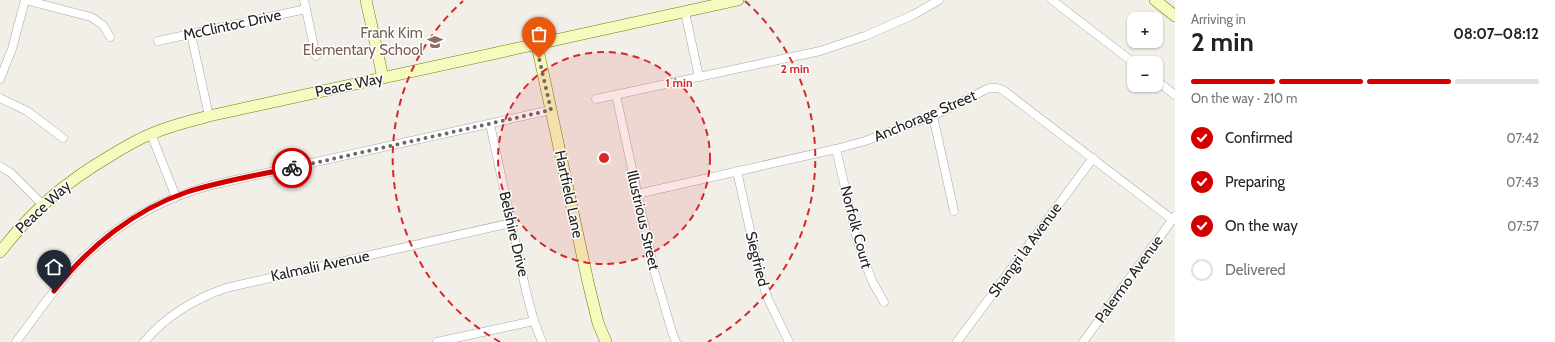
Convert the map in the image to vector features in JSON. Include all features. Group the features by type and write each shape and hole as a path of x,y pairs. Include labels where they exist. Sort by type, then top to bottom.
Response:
{"street":[{"path":"0,79 12,49 25,0 91,17 103,25 110,37"},
{"path":"304,0 316,56"},
{"path":"366,0 383,78"},
{"name":"Peace Way","path":"0,252 14,234 42,204 64,185 130,144 151,134 179,124 209,116 738,0"},
{"path":"596,99 828,48 865,36 913,15 939,0"},
{"path":"1052,0 1127,58"},
{"path":"1155,0 1175,16"},
{"name":"McClintoc Drive","path":"158,41 306,9"},
{"path":"685,12 700,77"},
{"path":"191,34 209,116"},
{"name":"Hartfield Lane","path":"537,45 593,304 598,323 606,342"},
{"path":"1163,86 1175,95"},
{"name":"Anchorage Street","path":"637,194 836,149 865,141 933,116 989,88 996,88 1003,90 1174,218"},
{"name":"Illustrious Street","path":"616,95 654,270 676,342"},
{"path":"0,98 27,111 63,138"},
{"path":"16,342 64,279 93,248 134,218 153,207 176,197 212,186 551,110"},
{"path":"933,116 954,211"},
{"name":"Belshire Drive","path":"490,124 534,321 542,342"},
{"path":"151,134 176,197"},
{"name":"Norfolk Court","path":"836,149 858,243 872,281 884,302"},
{"name":"Shangri la Avenue","path":"957,342 1093,158"},
{"path":"0,166 11,173 42,204"},
{"name":"Siegfried","path":"737,171 760,275 768,299 789,342"},
{"name":"Palermo Avenue","path":"1083,342 1174,218"},
{"name":"Kalmalii Avenue","path":"144,342 157,327 184,307 202,297 226,288 511,223"},
{"path":"437,342 534,321"}],"way so far":[{"path":"292,168 551,110 539,58"}],"place":[{"name":"Frank Kim Elementary School","path":"435,42"}],"route":[{"path":"54,291 73,268 93,248 116,230 153,207 198,189 292,168"}]}
